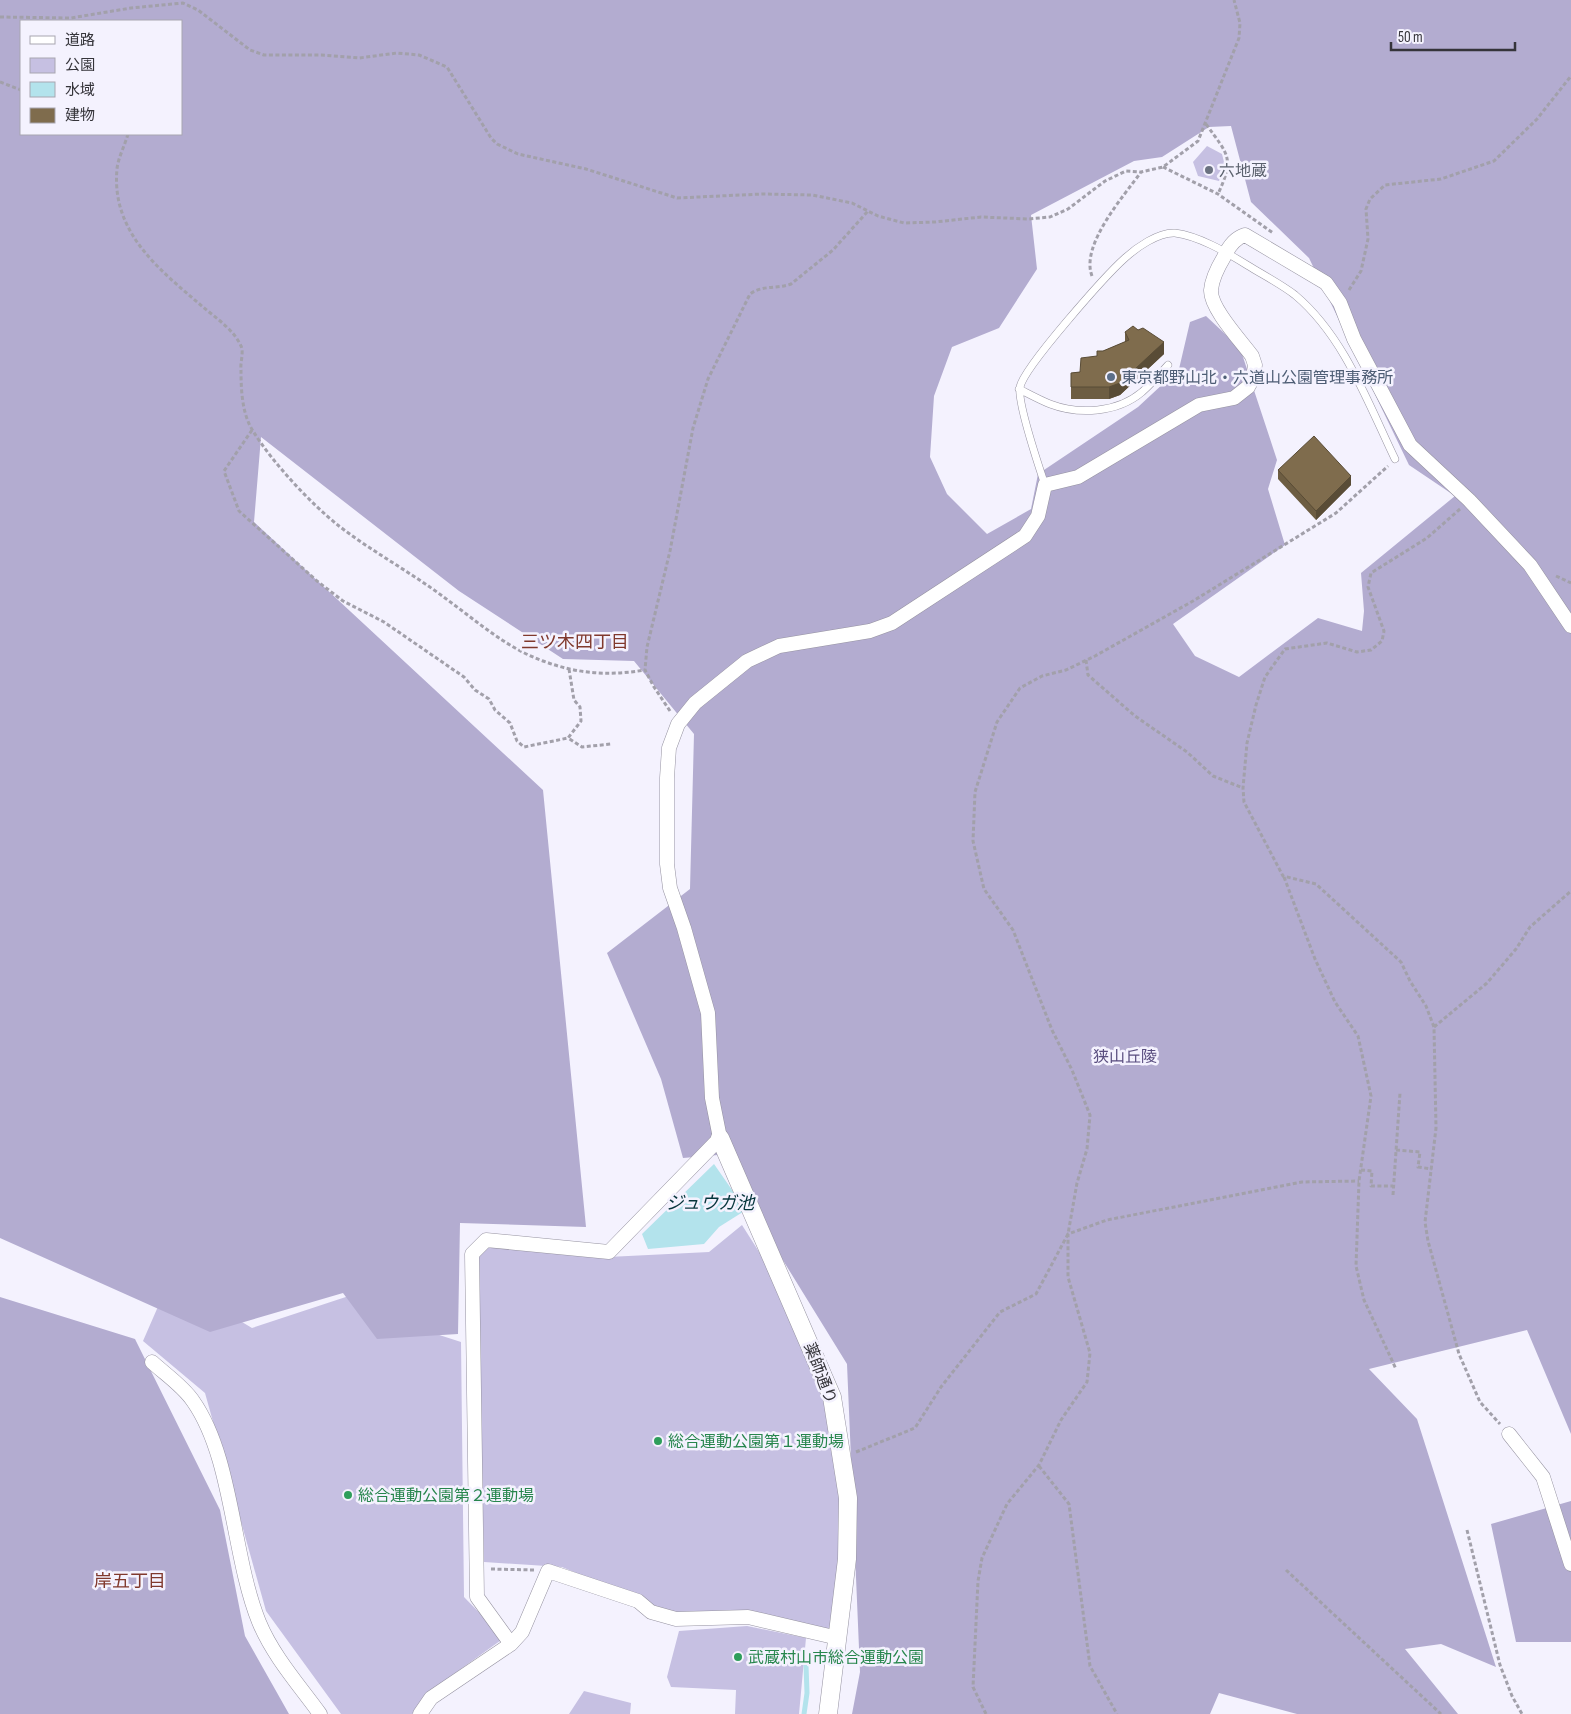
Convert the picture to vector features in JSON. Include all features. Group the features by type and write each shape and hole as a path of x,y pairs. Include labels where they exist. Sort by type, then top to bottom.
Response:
{"street":[{"path":"511,1644 477,1597 472,1254 486,1240 609,1252 720,1138 712,1098 708,1013 684,928 670,888 667,864 666,778 669,748 678,724 695,702 747,662 779,646 870,631 892,624 1025,536 1038,516 1045,485 1078,477 1199,405 1234,398 1248,387 1253,378 1255,365 1252,356 1212,303 1211,290 1214,276 1226,252 1238,237 1244,235 1326,283 1340,303 1354,339 1410,445 1469,500 1530,565 1571,626"},
{"name":"薬師通り","path":"720,1138 832,1397 843,1456 848,1498 847,1559 828,1714"},
{"path":"152,1362 193,1399 208,1427 225,1486 247,1586 260,1623 272,1646 320,1714"},
{"path":"1509,1434 1543,1477 1571,1564"},
{"path":"420,1714 431,1698 511,1644 522,1632 548,1571 638,1601 651,1612 676,1619 748,1618 838,1638"}],"lane":[{"path":"1045,485 1019,398 1022,378 1097,288 1124,259 1142,245 1172,233 1184,235 1226,252 1294,295 1324,324 1349,366 1395,459"},
{"path":"1019,389 1049,404 1069,410 1106,409 1123,404 1141,393 1168,365"}],"path":[{"path":"0,17 71,18 131,8 183,3 198,10 250,50 264,55 321,55 359,58 407,52 430,58 447,68 491,138 497,144 518,154 586,169 677,198 762,194 812,195 852,203 868,212 904,223 934,222 974,217 1029,219 1050,217 1068,209 1105,181 1126,171 1141,172 1163,167 1184,153 1198,141 1239,38 1240,23 1234,0"},
{"path":"1340,303 1361,271 1368,239 1366,209 1370,199 1385,185 1441,179 1494,161 1537,119 1571,76"},
{"path":"0,82 20,90"},
{"path":"1206,124 1227,154 1229,166 1218,194"},
{"path":"128,135 117,168 117,192 124,220 134,240 166,277 232,333 242,347 240,369 245,411 252,430 308,499 339,526 449,600 476,623 516,650 543,662 569,669 615,675 645,670"},
{"path":"1097,288 1089,268 1095,238 1141,172"},
{"path":"678,724 654,688 645,670 647,647 670,551 693,428 708,379 725,341 750,294 759,288 783,287 791,284 833,250 868,212"},
{"path":"252,430 224,471 239,511 316,581 343,601 384,622 464,677 475,690 489,699 495,710 510,723 517,741 524,747 568,738 581,721 580,707 574,700 569,669"},
{"path":"986,1714 973,1687 978,1581 982,1558 1007,1504 1039,1465 1061,1420 1087,1382 1090,1353 1068,1277 1068,1234 1077,1183 1086,1149 1090,1116 1072,1070 1052,1030 1013,930 984,888 973,840 975,792 997,722 1020,688 1042,676 1066,670 1086,660 1193,601 1336,513 1395,459"},
{"path":"1396,1369 1364,1300 1356,1266 1360,1182 1370,1096 1358,1036 1331,993 1315,959 1283,876 1244,802 1243,788 1247,743 1256,705 1265,677 1285,649 1327,643 1348,651 1371,650 1382,641 1384,631 1379,612 1368,587 1371,573 1428,538 1469,500"},
{"path":"1086,660 1088,675 1135,716 1188,752 1213,776 1243,788"},
{"path":"568,738 582,747 611,744"},
{"path":"1283,876 1316,884 1401,962 1410,981 1426,1006 1434,1027 1436,1128 1425,1222 1426,1232 1456,1345 1480,1402 1509,1434"},
{"path":"1434,1027 1487,984 1516,949 1530,927 1571,891"},
{"path":"1393,1195 1400,1093"},
{"path":"1396,1150 1420,1152 1418,1167 1432,1169"},
{"path":"1361,1170 1372,1171 1371,1186 1393,1186"},
{"path":"843,1456 916,1428 941,1387 1000,1312 1036,1294 1068,1234 1106,1220 1302,1182 1360,1182"},
{"path":"1039,1465 1068,1504 1090,1666 1117,1714"},
{"path":"1467,1530 1500,1665 1512,1696 1522,1714"},
{"path":"492,1568 548,1571"},
{"path":"1286,1570 1441,1714"}],"green space":[{"name":"狭山丘陵","path":"0,0 1571,0 1571,1434 1527,1330 1369,1369 1417,1419 1496,1667 1441,1644 1405,1649 1458,1714 1297,1714 1219,1693 1210,1714 852,1714 860,1672 847,1364 718,1155 683,1158 661,1079 607,953 690,889 694,734 634,661 563,659 459,591 261,437 254,522 543,790 586,1227 460,1223 458,1334 377,1339 343,1293 210,1332 0,1238","holes":["1231,126 1251,202 1309,258 1409,465 1455,496 1361,573 1364,611 1362,631 1318,618 1239,677 1195,656 1173,624 1285,545 1268,489 1277,460 1240,348 1206,316 1190,322 1179,369 1138,407 1038,474 1031,509 987,534 947,494 930,457 934,396 952,347 999,328 1037,269 1031,215 1134,161 1162,157 1209,127"]},
{"path":"1207,146 1222,154 1225,166 1219,181 1198,176 1193,162"},
{"name":"総合運動公園第１運動場","path":"742,1225 790,1301 824,1394 847,1488 845,1636 677,1615 562,1567 484,1562 477,1257 489,1246 608,1257 709,1252"},
{"name":"総合運動公園第２運動場","path":"170,1279 252,1328 370,1289 430,1332 461,1342 464,1597 504,1638 426,1694 412,1714 341,1714 266,1611 205,1393 143,1341"},
{"path":"0,1297 135,1339 220,1510 245,1636 289,1714 0,1714"},
{"path":"1571,1501 1571,1642 1516,1642 1491,1524"},
{"name":"武蔵村山市総合運動公園","path":"747,1626 806,1638 799,1714 735,1714 736,1690 671,1687 667,1677 679,1631"},
{"path":"584,1691 631,1703 630,1714 569,1714"}],"water":[{"name":"ジュウガ池","path":"714,1164 746,1210 719,1227 704,1244 648,1249 642,1234"}],"building":[{"path":"1133,326 1138,330 1143,328 1164,342 1120,383 1109,387 1071,387 1071,373 1080,372 1081,358 1097,356 1097,351 1103,351 1129,340 1125,332"},
{"path":"1314,436 1351,476 1316,511 1278,470"}],"waterway":[{"path":"804,1714 807,1693 806,1665"}],"place":[{"name":"六地蔵","path":"1209,170"},
{"name":"東京都野山北・六道山公園管理事務所","path":"1111,377"},
{"name":"総合運動公園第１運動場","path":"658,1441"},
{"name":"総合運動公園第２運動場","path":"348,1495"},
{"name":"武蔵村山市総合運動公園","path":"738,1657"}],"district":[{"name":"三ツ木四丁目","path":"575,642"},
{"name":"岸五丁目","path":"130,1581"}]}
